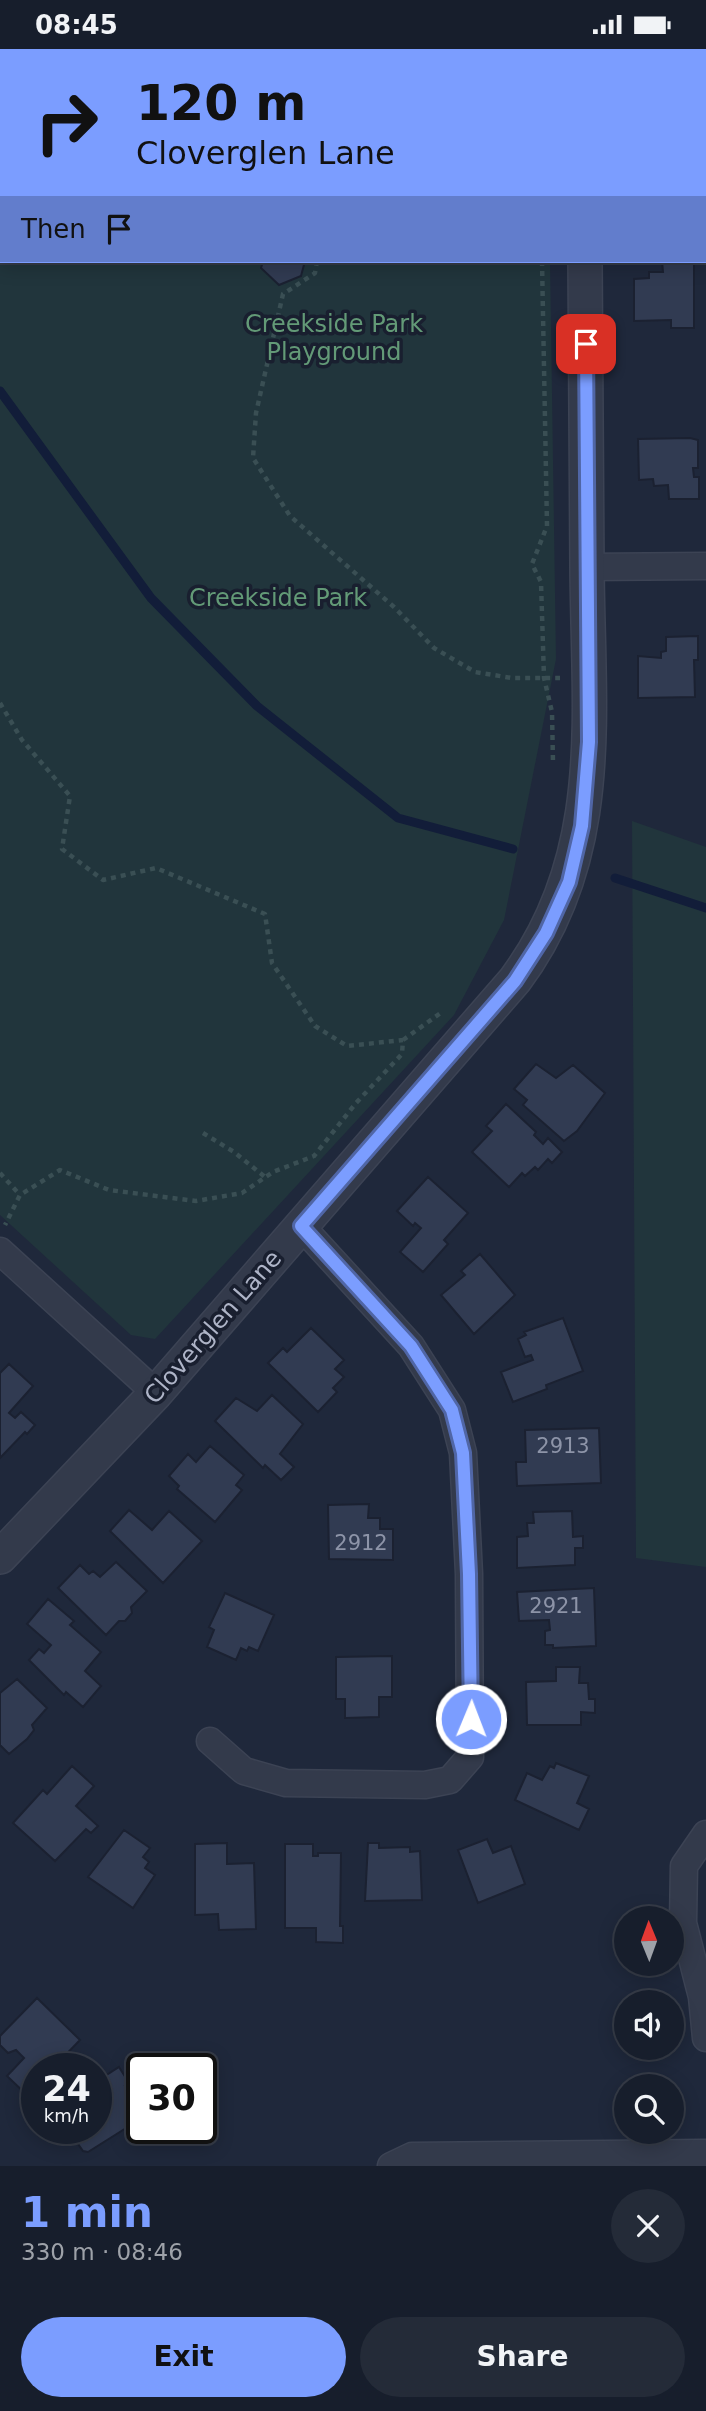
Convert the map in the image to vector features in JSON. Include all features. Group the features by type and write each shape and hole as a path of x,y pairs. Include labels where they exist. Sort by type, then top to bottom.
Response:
{"street":[{"name":"Cloverglen Lane","path":"0,1557 156,1393 515,981 546,933 569,882 582,826 588,767 585,263"},
{"path":"587,566 706,566"},
{"path":"210,1741 244,1771 286,1783 425,1785 450,1780 470,1757 469,1574 463,1453 452,1410 411,1346 301,1226"},
{"path":"0,1251 156,1393"},
{"path":"706,1834 684,1866 683,1923 702,1997 706,2038"},
{"path":"391,2166 412,2156 705,2151"}],"path":[{"path":"317,263 316,273 283,294 256,413 253,458 290,516 394,607 435,648 475,672 512,678 588,678"},
{"path":"542,263 547,526 532,564 541,582 544,678 552,712 553,768"},
{"path":"0,703 22,740 70,796 62,849 103,880 156,867 265,914 272,964 314,1026 347,1046 403,1040 449,1005"},
{"path":"0,1231 20,1195 60,1170 109,1190 196,1201 242,1193 265,1177 314,1156 356,1103 402,1054 403,1040"},
{"path":"203,1133 234,1151 265,1177"},
{"path":"0,1173 20,1195"}],"green space":[{"name":"Creekside Park","path":"0,263 550,263 556,659 504,920 454,1015 155,1339 131,1335 0,1215"},
{"path":"632,821 706,847 706,1567 636,1558"}],"building":[{"path":"262,263 304,263 301,276 279,285 261,268"},
{"path":"662,263 694,263 694,328 671,328 671,320 634,321 634,279 649,278 649,272 663,272"},
{"path":"638,439 698,440 698,468 693,468 694,477 699,477 699,499 669,499 668,485 654,486 653,479 639,480"},
{"path":"698,636 698,660 694,660 695,697 638,698 638,656 661,658 661,652 666,651 666,637"},
{"path":"536,1064 556,1078 573,1065 605,1093 577,1131 564,1141 523,1105 527,1100 514,1089"},
{"path":"506,1104 536,1132 534,1135 543,1144 548,1138 562,1152 552,1163 548,1159 538,1170 535,1167 525,1176 522,1173 509,1187 472,1152 492,1131 486,1126"},
{"path":"428,1177 468,1213 444,1240 448,1244 423,1272 400,1252 421,1228 415,1223 413,1226 397,1211"},
{"path":"480,1254 515,1295 474,1334 441,1295 465,1275 461,1271"},
{"path":"563,1318 583,1371 546,1385 547,1389 513,1402 501,1372 533,1360 531,1355 525,1357 518,1339 526,1335 524,1332"},
{"path":"311,1328 344,1360 335,1369 344,1377 333,1388 337,1392 318,1412 268,1363 283,1348 287,1352"},
{"path":"9,1364 33,1386 9,1413 15,1418 21,1412 35,1425 0,1458 0,1373"},
{"path":"272,1395 303,1424 280,1454 294,1467 281,1480 265,1465 263,1468 215,1421 236,1398 257,1411"},
{"path":"599,1428 601,1483 517,1486 516,1462 526,1462 525,1430"},
{"path":"210,1446 244,1475 236,1485 242,1490 215,1522 177,1489 179,1486 169,1476 188,1454 196,1462"},
{"path":"369,1504 368,1518 380,1518 380,1529 393,1529 393,1560 329,1559 328,1505"},
{"path":"129,1510 152,1530 169,1511 202,1541 163,1583 110,1531"},
{"path":"572,1511 573,1537 583,1536 583,1548 575,1548 575,1565 517,1568 517,1537 528,1536 527,1523 534,1523 533,1512"},
{"path":"116,1562 147,1591 131,1607 132,1613 125,1621 119,1621 106,1635 58,1588 80,1565 89,1574 93,1571 100,1577"},
{"path":"594,1588 596,1646 553,1648 553,1645 545,1645 545,1631 550,1630 549,1620 519,1621 517,1592"},
{"path":"225,1593 274,1615 258,1651 249,1647 247,1651 241,1648 236,1660 207,1647 214,1630 209,1627"},
{"path":"48,1599 74,1621 70,1625 101,1652 85,1671 101,1686 83,1707 66,1692 64,1695 29,1660 39,1649 44,1653 51,1645 27,1624"},
{"path":"392,1656 392,1697 379,1697 379,1717 345,1718 345,1699 336,1699 336,1657"},
{"path":"556,1667 580,1667 579,1683 588,1683 589,1699 595,1699 595,1713 581,1712 581,1725 527,1725 526,1682 556,1681"},
{"path":"17,1679 47,1708 32,1725 34,1730 27,1739 9,1754 0,1745 0,1693"},
{"path":"556,1763 589,1776 577,1803 589,1809 579,1830 515,1800 527,1773 542,1780 550,1766 554,1768"},
{"path":"72,1766 94,1786 76,1806 98,1826 91,1833 86,1829 55,1861 13,1823 43,1790 47,1794"},
{"path":"124,1830 150,1848 143,1857 149,1862 145,1868 155,1875 133,1908 88,1877"},
{"path":"487,1839 493,1853 511,1846 525,1884 478,1903 458,1850"},
{"path":"227,1843 227,1864 254,1863 256,1929 219,1930 218,1914 195,1915 195,1844"},
{"path":"368,1843 379,1843 379,1848 410,1847 410,1852 420,1851 422,1900 365,1901"},
{"path":"285,1844 313,1844 313,1856 318,1856 318,1853 341,1853 340,1926 343,1926 343,1943 316,1942 316,1928 285,1928"},
{"path":"37,1998 80,2040 67,2053 21,2055 16,2050 8,2053 0,2045 0,2036"},
{"path":"21,2061 21,2089 7,2076"},
{"path":"119,2067 126,2078 126,2128 112,2137 112,2072"},
{"path":"78,2144 101,2144 88,2152 83,2151"}],"waterway":[{"path":"0,391 151,598 257,706 398,818 513,849"},
{"path":"615,878 706,908"}],"route":[{"path":"471,1719 469,1574 463,1453 452,1410 411,1346 301,1226 515,981 533,957 569,882 582,826 589,742 586,344"}],"park label":[{"name":"Creekside Park Playground","path":"334,338"}]}
